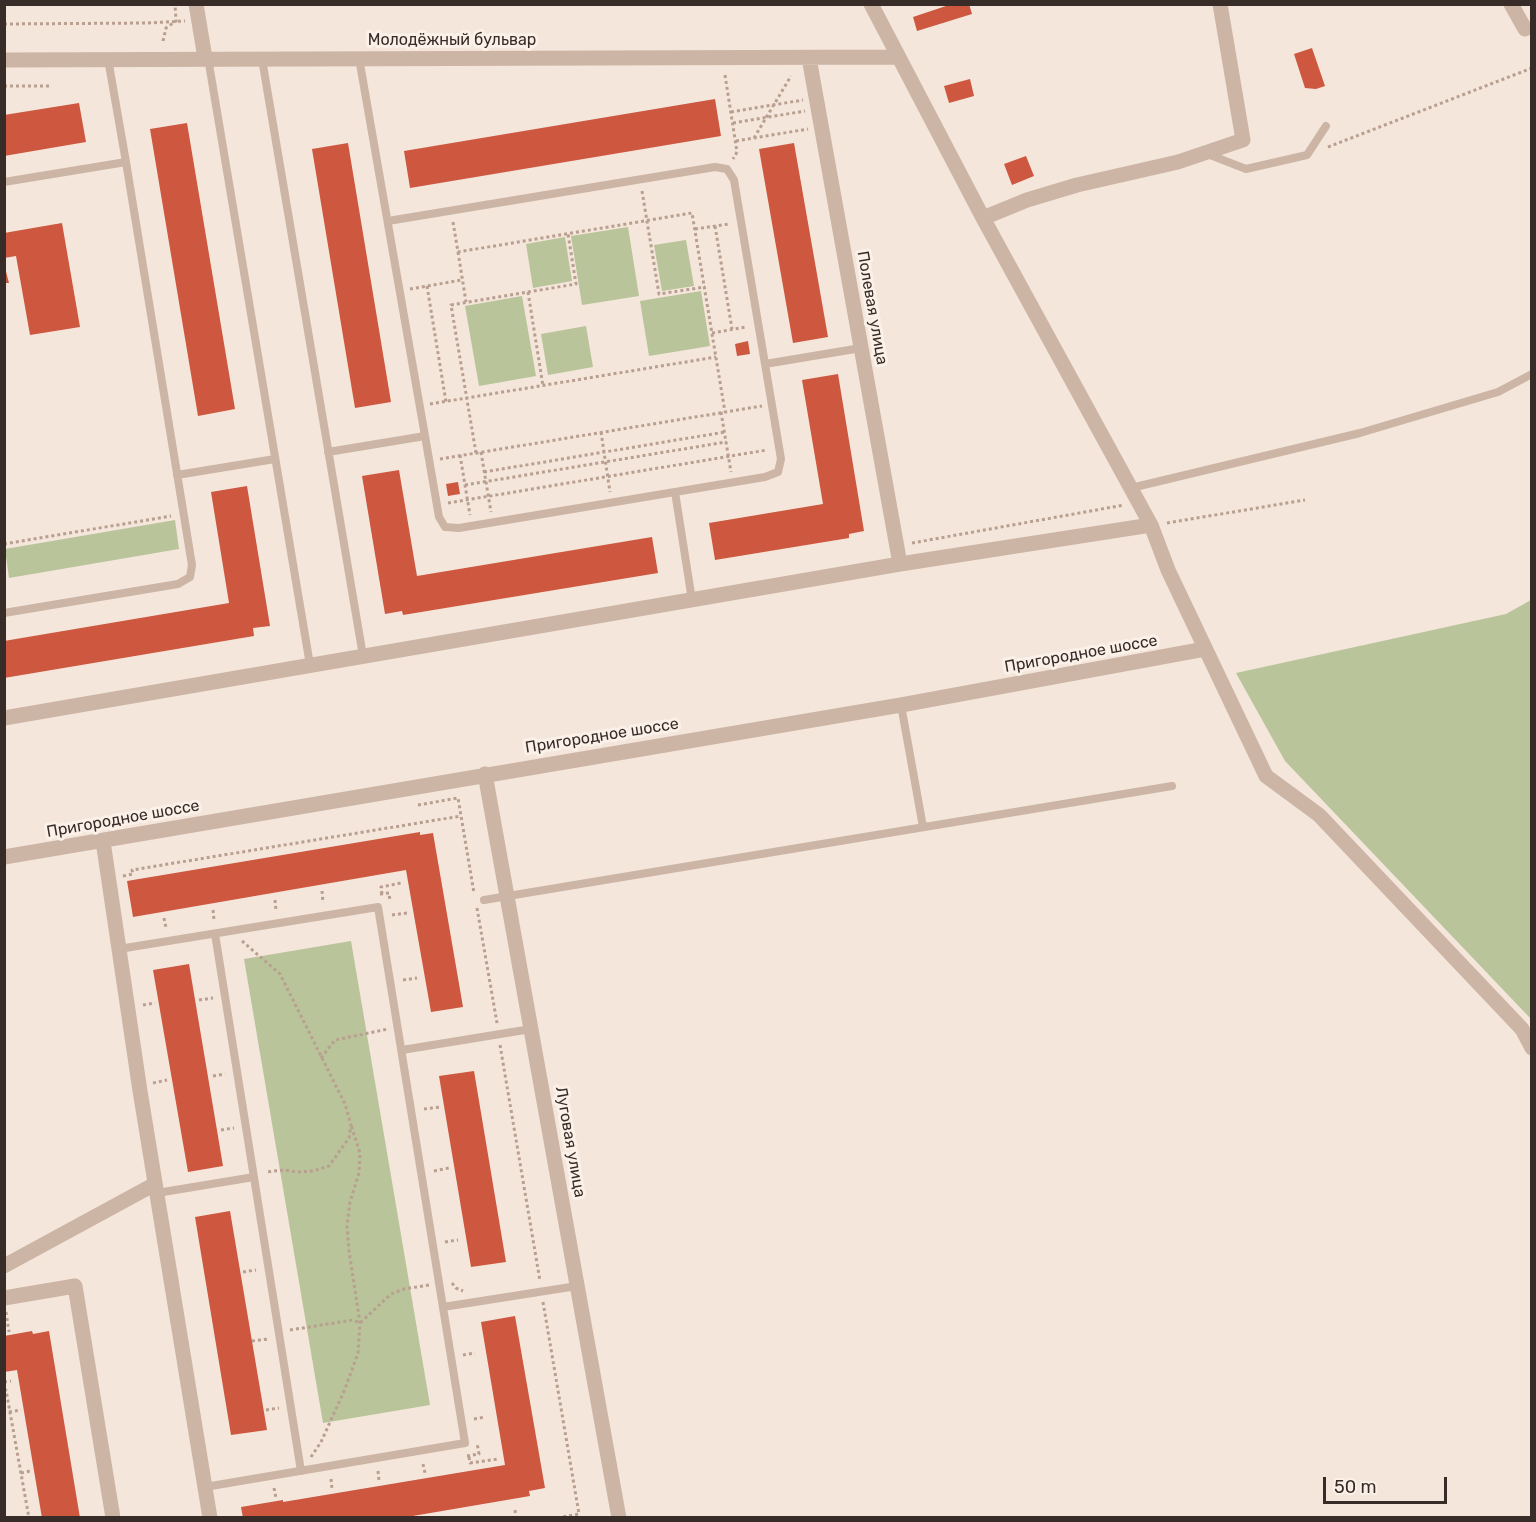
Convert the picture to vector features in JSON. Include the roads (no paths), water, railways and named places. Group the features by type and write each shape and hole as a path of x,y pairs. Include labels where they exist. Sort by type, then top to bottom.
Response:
{"street":[{"path":"196,4 206,58"},
{"path":"871,4 983,218 1151,525 1168,570 1266,776 1319,815 1522,1029 1532,1048"},
{"path":"983,218 1027,200 1077,185 1178,162 1243,140 1220,4"},
{"path":"1511,4 1525,29"},
{"name":"Молодёжный бульвар","path":"4,60 899,57"},
{"name":"Полевая улица","path":"809,58 900,564"},
{"path":"4,718 900,564 1151,525"},
{"name":"Пригородное шоссе","path":"4,857 901,705 1205,649"},
{"name":"Луговая улица","path":"485,774 619,1518"},
{"path":"103,841 156,1188 210,1518"},
{"path":"4,1266 156,1188"},
{"path":"7,1307 75,1286 112,1518"}],"lane":[{"path":"206,58 310,665"},
{"path":"359,58 439,517 445,527 459,528 733,483 778,472 781,459 759,325 734,180 727,169 715,167 388,221"},
{"path":"4,614 178,584 190,577 192,565 184,514 108,59"},
{"path":"262,59 363,656"},
{"path":"1205,153 1246,169 1307,155 1326,126"},
{"path":"4,182 126,162"},
{"path":"765,364 861,348"},
{"path":"1135,495 1498,392 1532,374"},
{"path":"328,452 425,436"},
{"path":"177,476 276,459"},
{"path":"675,492 692,600"},
{"path":"901,705 923,827"},
{"path":"484,900 1172,786"},
{"path":"119,949 378,907 465,1443 205,1487"},
{"path":"215,934 301,1471"},
{"path":"402,1050 531,1029"},
{"path":"156,1188 254,1176"},
{"path":"443,1306 577,1286"}]}
